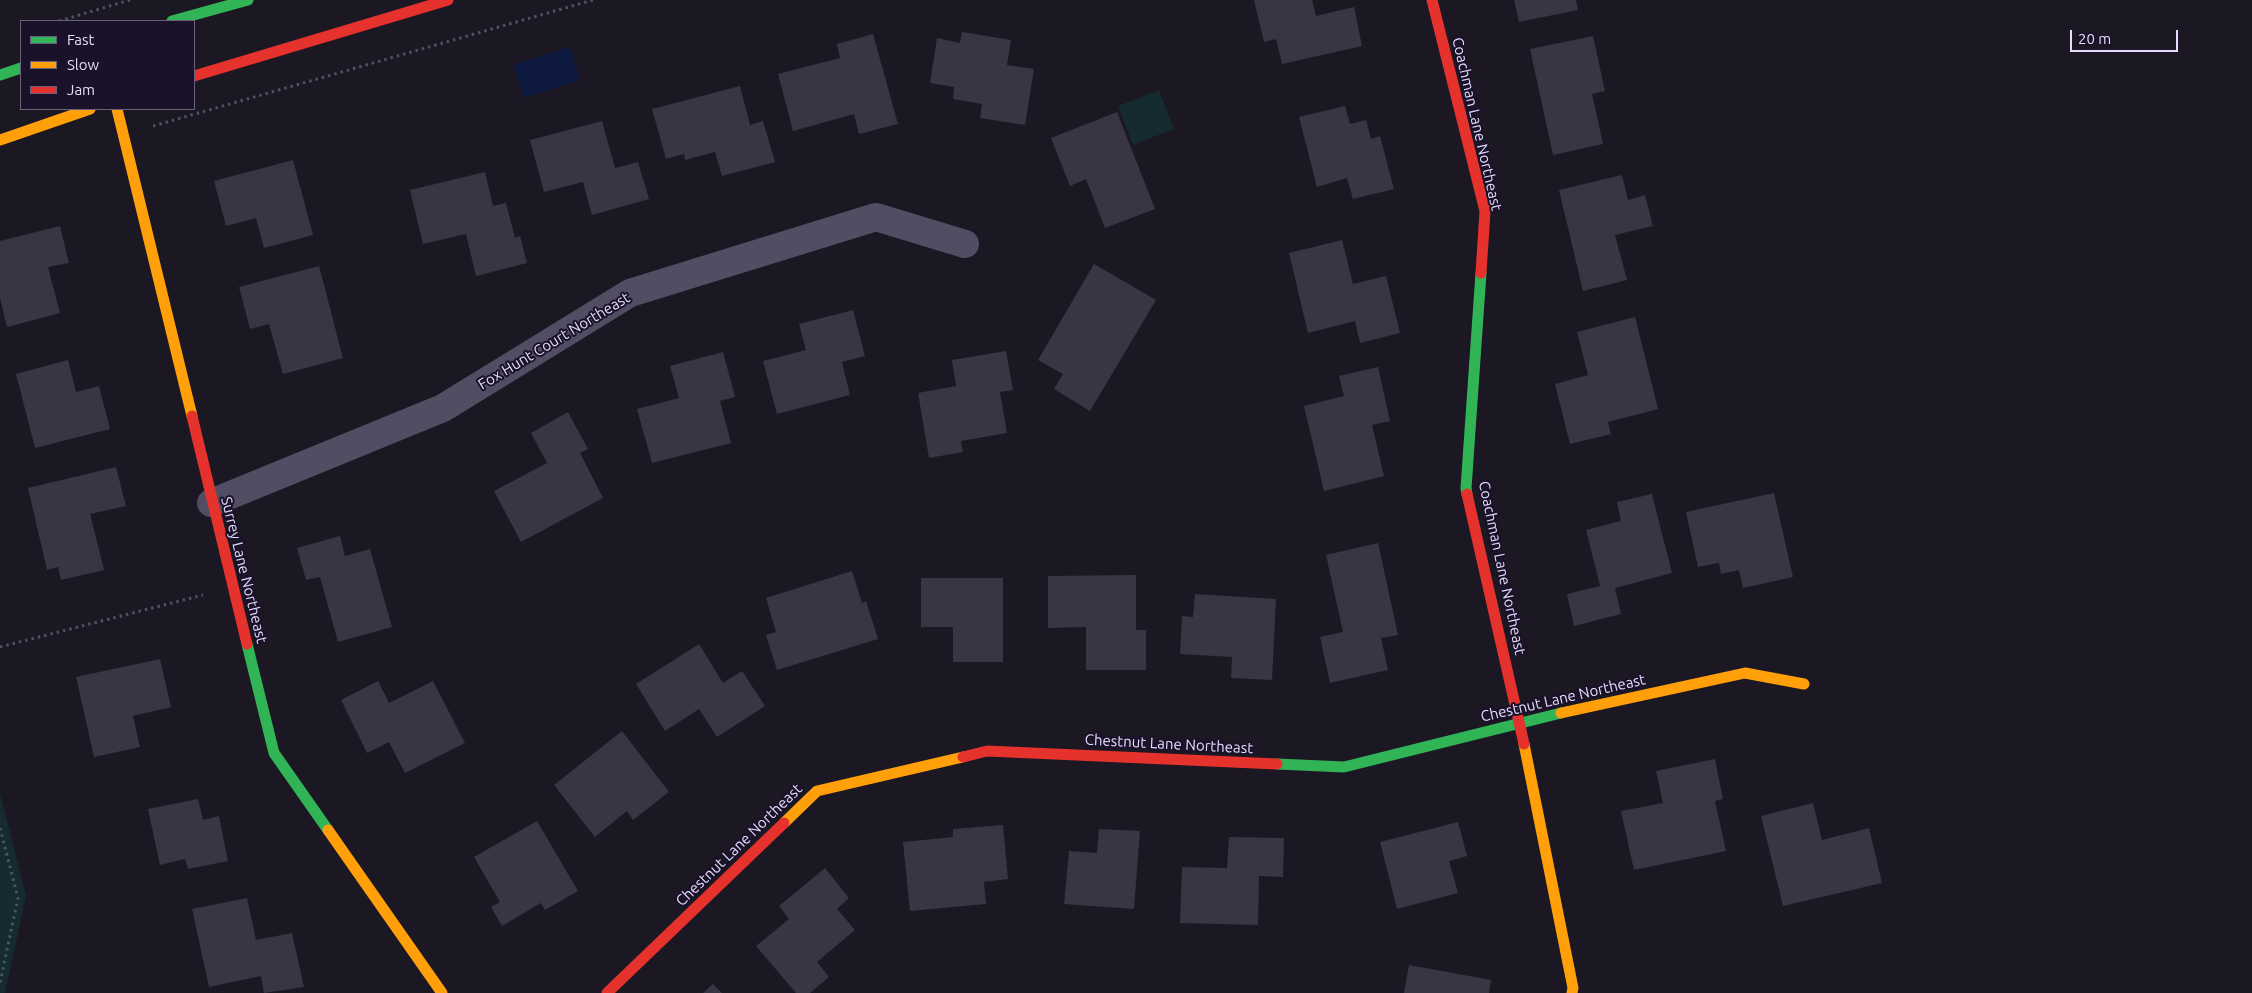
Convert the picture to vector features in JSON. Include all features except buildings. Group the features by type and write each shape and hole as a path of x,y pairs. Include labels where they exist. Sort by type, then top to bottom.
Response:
{"street":[{"path":"176,20 248,0"},
{"path":"195,76 448,0"},
{"name":"Coachman Lane Northeast","path":"1432,0 1485,211 1466,488 1520,722 1572,993"},
{"path":"0,75 20,68"},
{"path":"0,140 87,110"},
{"name":"Surrey Lane Northeast","path":"117,110 274,752 442,993"},
{"name":"Fox Hunt Court Northeast","path":"212,503 443,408 630,294 876,217 965,244"},
{"name":"Chestnut Lane Northeast","path":"607,993 817,791 987,751 1344,767 1520,722 1745,674 1804,684"}],"path":[{"path":"62,20 130,0"},
{"path":"122,134 593,0"},
{"path":"0,647 204,595"},
{"path":"0,828 18,898 0,983"}],"green space":[{"path":"1159,90 1174,129 1133,145 1118,106"},
{"path":"0,793 26,896 5,993 0,993"}],"water":[{"path":"570,47 580,80 524,98 513,65"}],"traffic: fast":[{"path":"176,20 248,0"},
{"path":"0,75 20,68"},
{"path":"1467,494 1481,273"},
{"path":"247,644 274,753 328,830"},
{"path":"1277,764 1344,767 1561,713"}],"traffic: slow":[{"path":"0,140 87,110"},
{"path":"117,110 192,416"},
{"path":"1561,713 1745,673 1804,684"},
{"path":"1524,744 1573,988 1572,993"},
{"path":"784,823 817,791 963,757"},
{"path":"328,830 442,993"}],"traffic: jam":[{"path":"195,76 448,0"},
{"path":"1432,0 1485,211 1481,273"},
{"path":"192,416 247,644"},
{"path":"1467,494 1524,744"},
{"path":"963,757 987,751 1277,764"},
{"path":"607,993 784,823"}]}
